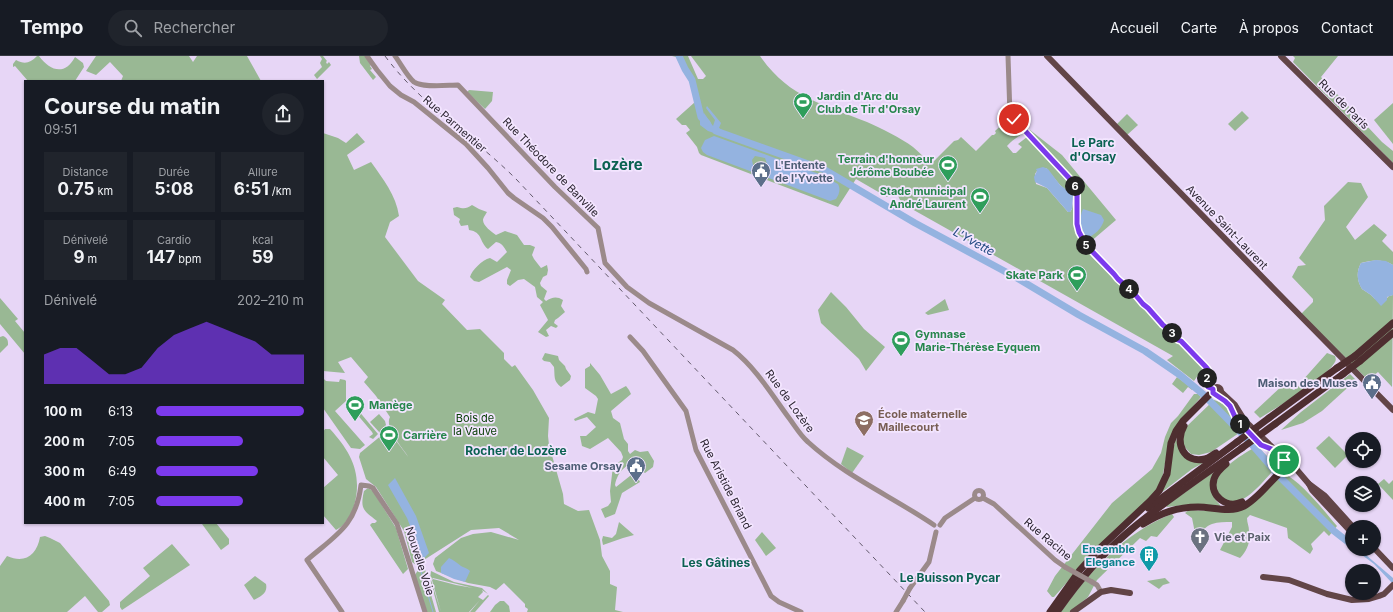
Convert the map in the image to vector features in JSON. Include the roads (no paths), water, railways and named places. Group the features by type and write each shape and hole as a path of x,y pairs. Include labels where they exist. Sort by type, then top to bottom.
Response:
{"highway":[{"path":"1357,358 1393,323"},
{"path":"1130,520 1239,445 1275,424 1340,371 1393,333"},
{"path":"1282,467 1252,495 1243,501 1234,504 1226,503 1218,498 1214,489 1213,485 1216,474 1230,460 1231,456 1239,445 1269,418 1340,371"},
{"path":"1214,393 1185,424 1179,442 1181,448 1185,454 1190,457 1204,459 1228,444 1239,445"},
{"path":"1050,612 1080,570 1094,554 1150,501 1162,486 1176,431 1183,421 1205,402"},
{"path":"1057,612 1086,574 1106,552 1150,514 1231,456"},
{"path":"1106,552 1143,524 1167,511 1198,507 1231,509 1242,507 1253,500 1282,467"}],"main road":[{"name":"Avenue Saint-Laurent","path":"1047,56 1393,410"},
{"name":"Rue de Paris","path":"1281,56 1393,167"},
{"path":"1214,393 1235,405 1245,421 1274,450 1282,467 1296,470 1309,484 1312,490 1345,522"},
{"path":"1381,556 1393,568"},
{"path":"1263,578 1289,580 1327,594 1352,600 1369,599 1379,596 1384,594 1392,586"},
{"path":"1073,612 1104,591 1130,593"}],"street":[{"name":"Rue Parmentier","path":"367,56 390,86 414,102 466,144 508,193 543,218 552,227 587,272"},
{"name":"Rue Théodore de Banville","path":"396,56 414,82 420,84 458,85 555,187 598,228 605,263 630,290 649,303"},
{"path":"1008,56 1010,115 1065,172 1076,188 1078,198 1077,224 1082,239 1118,279 1133,292 1139,301 1148,308 1163,325 1206,367 1209,372 1206,384 1214,393"},
{"name":"Rue de Lozère","path":"649,303 733,350 742,357 756,372 806,441 836,465 853,477 893,498 937,525"},
{"name":"Rue Aristide Briand","path":"630,337 643,351 686,411 696,450 771,596 779,602 801,612"},
{"name":"Nouvelle Voie","path":"342,612 307,560 348,523 358,504 361,485 373,488 397,524 425,612"},
{"path":"896,612 910,588 929,562 936,532 941,530 937,525 975,498 976,492 979,491 983,493 983,498 979,500 975,498"},
{"name":"Rue Racine","path":"983,498 994,504 1055,560 1097,585 1104,591"}],"water":[{"path":"707,106 721,123 719,128 725,135 723,136 708,131 700,125 700,118 704,113 713,126 715,120 706,108"},
{"path":"714,136 819,174 838,184 839,194 836,199 830,201 707,155 701,148 705,140","holes":["755,156 765,158 767,164 766,166 760,169 753,165 752,160"]},
{"path":"1043,167 1048,169 1060,185 1073,195 1072,209 1070,212 1068,212 1047,188 1035,182 1034,177 1037,171 1036,169"},
{"path":"1083,209 1101,215 1104,220 1098,231 1087,238 1083,232 1081,224"},
{"path":"1376,260 1386,261 1393,265 1393,295 1387,297 1387,300 1381,306 1371,295 1362,289 1358,276 1358,270 1361,263"},
{"path":"395,478 416,516 429,553 423,559 407,518 388,485"},
{"path":"1363,556 1367,556 1377,564 1374,564"},
{"path":"449,558 470,571 465,582 441,573 441,567"},
{"path":"1381,568 1393,578 1393,584 1381,571"}],"waterway":[{"name":"L'Yvette","path":"679,56 692,80 701,117 707,123"},
{"name":"L'Yvette","path":"716,131 825,170 915,223 1017,278 1079,315 1145,351 1180,375 1204,395 1248,440 1281,478 1334,531 1345,540"},
{"path":"419,563 418,561 422,557"},
{"path":"421,571 433,612"}],"railway":[{"path":"385,56 399,74 415,90 500,163 516,179 925,612"}],"place":[{"name":"Jardin d'Arc du Club de Tir d'Orsay","path":"803,119"},
{"name":"Terrain d'honneur Jérôme Boubée","path":"948,182"},
{"name":"L'Entente de l'Yvette","path":"761,188"},
{"name":"Stade municipal André Laurent","path":"980,214"},
{"name":"Skate Park","path":"1077,292"},
{"name":"Gymnase Marie-Thérèse Eyquem","path":"901,357"},
{"name":"Maison des Muses","path":"1372,400"},
{"name":"Manège","path":"355,422"},
{"name":"École maternelle Maillecourt","path":"864,437"},
{"name":"Carrière","path":"389,452"},
{"name":"Sesame Orsay","path":"636,483"},
{"name":"Vie et Paix","path":"1200,554"},
{"name":"Ensemble Elegance","path":"1149,572"}],"district":[{"name":"Le Parc d'Orsay","path":"1093,150"},
{"name":"Lozère","path":"618,165"},
{"name":"Rocher de Lozère","path":"516,451"},
{"name":"Les Gâtines","path":"716,563"},
{"name":"Le Buisson Pycar","path":"950,578"}],"park label":[{"name":"Bois de la Vauve","path":"475,424"}]}
